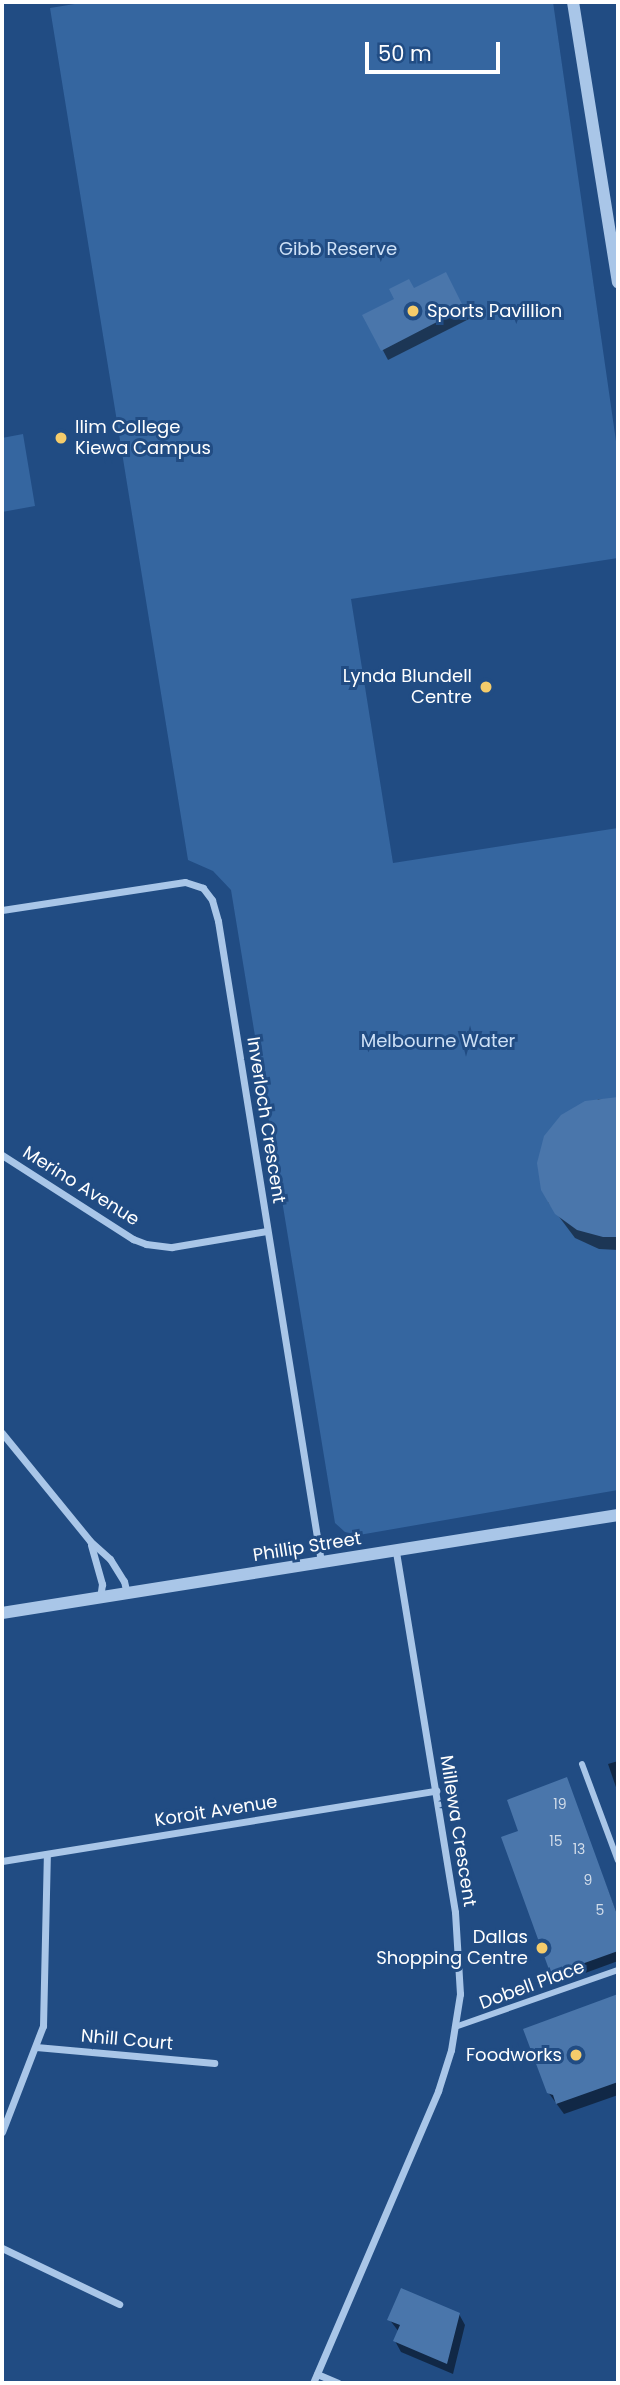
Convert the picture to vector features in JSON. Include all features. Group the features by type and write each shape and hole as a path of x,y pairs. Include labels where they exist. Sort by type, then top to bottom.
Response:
{"street":[{"path":"573,2 618,282"},
{"name":"Inverloch Crescent","path":"2,910 171,883 195,884 208,894 218,921 321,1562"},
{"name":"Merino Avenue","path":"2,1155 133,1239 146,1244 172,1247 267,1231"},
{"path":"2,1433 90,1541 118,1570 127,1594"},
{"name":"Phillip Street","path":"2,1614 618,1515"},
{"path":"90,1541 100,1573 100,1598"},
{"name":"Millewa Crescent","path":"313,2383 438,2091 455,2027 461,1972 436,1791 396,1551"},
{"path":"582,1764 618,1861"},
{"name":"Koroit Avenue","path":"2,1861 436,1791"},
{"path":"2,2132 43,2026 47,1854"},
{"name":"Dobell Place","path":"455,2027 618,1970"},
{"name":"Nhill Court","path":"36,2047 214,2063"},
{"path":"2,2248 119,2304"},
{"path":"317,2374 338,2383"}],"green space":[{"name":"Gibb Reserve","path":"87,2 553,2 618,455 618,558 351,599 393,863 618,828 618,1490 359,1535 345,1532 335,1523 231,890 213,871 188,860 50,8"},
{"path":"23,434 35,506 2,512 2,438"}],"building":[{"name":"Sports Pavillion","path":"446,272 464,308 381,351 362,315 394,299 389,289 409,279 414,288"},
{"path":"618,1097 618,1237 603,1237 577,1230 555,1214 541,1190 537,1163 544,1136 561,1115 585,1101"},
{"path":"567,1777 618,1917 618,1951 551,1975 501,1837 518,1831 507,1800"},
{"name":"Foodworks","path":"618,1994 618,2082 556,2104 553,2095 547,2093 523,2029"},
{"path":"401,2288 460,2313 447,2364 393,2341 400,2325 387,2320"}],"place":[{"name":"Sports Pavillion","path":"413,311"},
{"name":"Ilim College Kiewa Campus","path":"61,438"},
{"name":"Lynda Blundell Centre","path":"486,687"},
{"name":"Dallas Shopping Centre","path":"542,1948"},
{"name":"Foodworks","path":"576,2055"}],"park label":[{"name":"Melbourne Water","path":"438,1041"}]}
